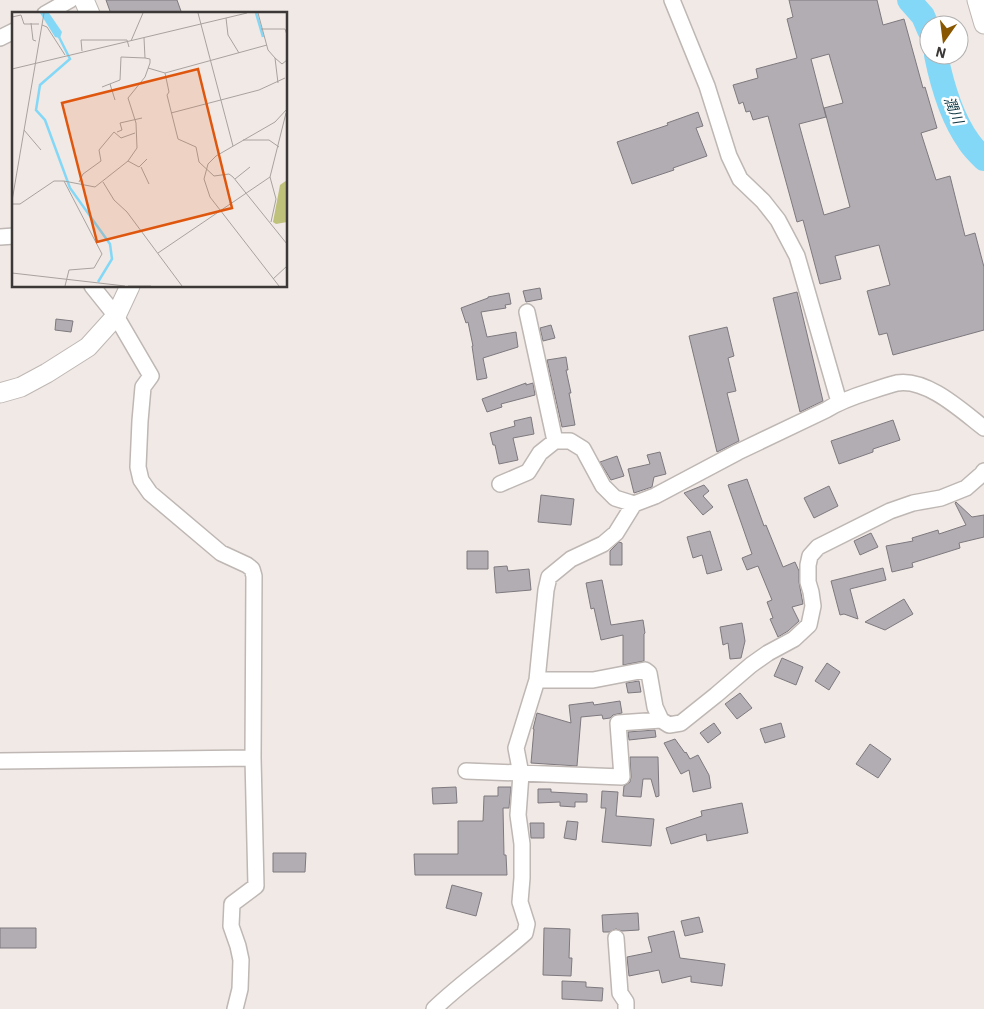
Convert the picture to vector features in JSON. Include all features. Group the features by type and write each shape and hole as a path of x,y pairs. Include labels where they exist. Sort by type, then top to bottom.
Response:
{"street":[{"path":"49,12 70,0"},
{"path":"84,0 89,12"},
{"path":"672,0 708,86 729,156 740,179 763,201 778,220 798,256 839,402"},
{"path":"977,0 984,24"},
{"path":"0,38 12,32"},
{"path":"94,288 116,316 151,376 143,387 138,467 141,480 150,493 221,554 247,565 252,569 254,576 253,758 256,886 232,904 230,926 241,960 240,989 235,1009"},
{"path":"0,393 21,387 88,347 116,316 129,288"},
{"path":"527,312 555,441"},
{"path":"434,1009 447,996 525,933 527,924 520,902 522,844 518,815 521,774 516,748 537,680 546,590 550,577 571,559 602,544 616,533 634,504 655,496 839,402 899,383 914,383 940,395 984,428"},
{"path":"500,484 528,472 540,453 555,441 570,441 583,449 603,486 615,498 634,504"},
{"path":"466,771 622,777 618,724 661,720 669,725 680,722 751,665 794,639 809,625 813,606 808,582 808,565 810,556 818,547 890,510 913,503 941,498 966,488 984,471"},
{"path":"537,680 593,680 645,670 649,673 661,720"},
{"path":"0,761 253,758"},
{"path":"616,938 620,993 626,1002 626,1009"}],"building":[{"path":"106,0 177,0 181,12 110,12"},
{"path":"789,0 877,0 883,25 904,19 923,88 925,87 937,128 921,133 936,180 950,176 965,236 975,233 984,267 984,330 893,355 887,333 879,335 867,291 890,285 879,245 835,256 841,279 820,284 803,220 797,222 768,116 753,120 750,111 746,112 743,102 739,104 733,85 758,78 756,69 797,58 787,19 793,17","holes":["829,54 843,103 824,108 850,207 824,215 799,124 826,117 811,59"]},
{"path":"698,112 703,126 696,128 707,156 673,168 674,170 632,184 617,142 668,125 667,123"},
{"path":"540,288 542,299 526,302 523,291"},
{"path":"797,292 823,401 800,412 773,298"},
{"path":"509,293 511,304 505,305 506,308 481,312 487,337 516,332 518,347 483,358 487,378 477,380 468,322 466,323 461,308 488,297"},
{"path":"56,319 73,321 71,332 55,330"},
{"path":"551,325 555,338 543,341 540,328"},
{"path":"727,327 734,356 728,358 736,391 727,393 739,441 717,452 689,336"},
{"path":"566,357 568,370 566,370 571,393 569,393 575,425 562,427 547,360"},
{"path":"526,383 526,385 533,383 535,395 501,404 502,407 487,412 482,399"},
{"path":"531,417 534,434 513,438 518,460 499,464 490,433 515,426 514,421"},
{"path":"893,420 900,440 873,449 873,452 839,464 831,441"},
{"path":"660,452 666,474 654,477 652,487 634,493 628,469 650,464 647,455"},
{"path":"617,456 624,476 611,480 600,462"},
{"path":"747,479 764,526 766,525 783,567 795,562 799,571 803,604 792,607 799,621 778,637 770,619 773,618 767,602 772,600 758,566 747,570 742,558 752,554 728,485"},
{"path":"704,485 709,491 703,496 713,507 703,515 684,493"},
{"path":"829,486 838,506 814,518 804,498"},
{"path":"541,495 574,499 571,525 538,522"},
{"path":"956,502 972,517 984,515 984,537 959,543 960,548 912,563 913,567 892,572 886,546 913,541 912,538 938,530 939,534 966,525"},
{"path":"710,531 722,570 707,574 702,555 693,558 687,537"},
{"path":"871,533 878,547 860,555 854,541"},
{"path":"619,542 622,543 622,565 610,565 610,551"},
{"path":"467,551 488,551 488,569 467,569"},
{"path":"507,566 508,571 529,569 531,590 496,593 494,567"},
{"path":"883,568 886,580 850,589 858,619 844,614 840,615 831,581"},
{"path":"602,580 611,625 643,620 645,633 644,661 623,665 623,635 601,640 594,608 591,609 586,583"},
{"path":"904,599 913,614 885,630 865,622"},
{"path":"742,623 745,641 741,658 730,659 728,643 723,645 720,627"},
{"path":"782,658 803,667 796,685 774,676"},
{"path":"827,663 840,672 829,690 815,681"},
{"path":"639,681 641,692 628,693 626,683"},
{"path":"740,693 752,708 737,719 725,704"},
{"path":"620,701 622,713 613,715 610,718 603,719 602,715 581,717 577,766 531,763 533,729 537,713 571,723 569,705 593,702 594,705"},
{"path":"714,723 721,733 708,743 700,733"},
{"path":"781,723 785,737 765,743 760,729"},
{"path":"655,730 656,737 629,740 628,732"},
{"path":"675,739 690,759 698,755 709,775 711,788 693,792 689,770 681,774 664,743"},
{"path":"870,744 891,759 878,778 856,764"},
{"path":"630,757 658,757 659,796 656,797 651,779 643,779 641,797 623,796 624,786 630,782 631,777"},
{"path":"456,787 457,803 433,804 432,788"},
{"path":"498,787 511,787 509,808 503,808 504,855 506,855 507,875 415,875 414,854 458,854 458,821 483,821 484,796 498,796"},
{"path":"538,789 551,789 551,792 587,794 587,802 575,802 575,807 560,806 560,802 538,803"},
{"path":"602,791 618,792 616,816 654,819 651,846 602,842 606,808 601,808"},
{"path":"742,803 748,833 707,841 706,834 671,844 666,828 702,816 701,811"},
{"path":"567,821 578,822 576,840 564,838"},
{"path":"530,823 544,823 544,838 531,838"},
{"path":"273,853 306,853 305,872 273,872"},
{"path":"452,885 482,893 476,916 446,908"},
{"path":"638,913 639,930 622,931 616,929 603,932 602,915"},
{"path":"699,917 703,932 685,936 681,921"},
{"path":"0,928 36,928 36,948 0,948"},
{"path":"544,928 570,929 569,958 572,958 571,976 543,975"},
{"path":"674,931 680,958 725,964 722,986 691,982 691,976 662,983 659,970 629,976 627,957 652,952 648,937"},
{"path":"562,981 586,982 586,987 603,988 602,1001 562,999"}],"waterway":[{"name":"潤川","path":"909,0 922,15"},
{"name":"潤川","path":"938,65 944,89 957,122 971,144 984,159"}]}
